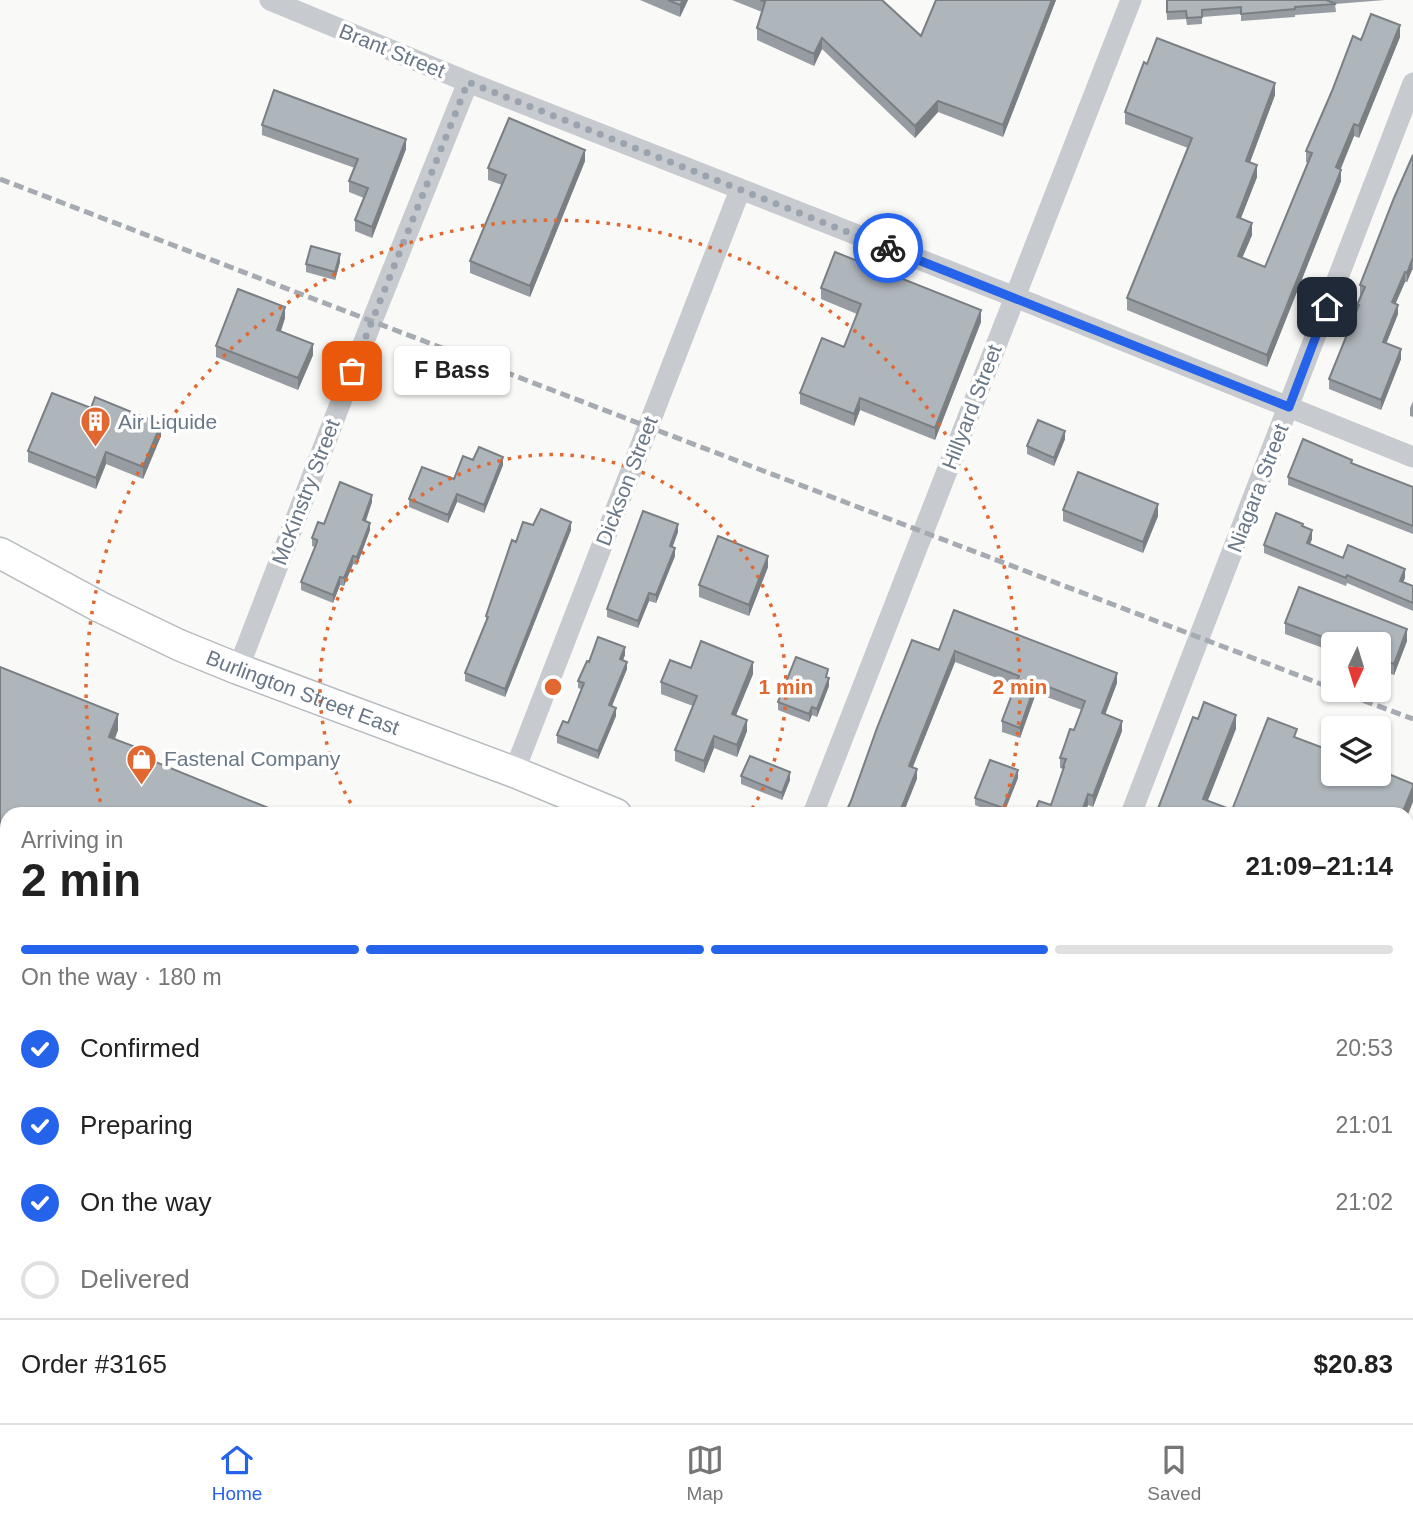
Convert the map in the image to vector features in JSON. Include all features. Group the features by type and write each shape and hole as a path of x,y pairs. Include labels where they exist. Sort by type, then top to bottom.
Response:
{"main road":[{"name":"Burlington Street East","path":"0,553 100,607 179,645 599,807"}],"street":[{"name":"Brant Street","path":"270,0 468,82 1413,457"},
{"name":"Hillyard Street","path":"816,807 1132,0"},
{"name":"McKinstry Street","path":"238,669 372,321 468,82"},
{"name":"Niagara Street","path":"1134,807 1413,83"},
{"name":"Dickson Street","path":"514,772 740,190"}],"building":[{"path":"668,0 683,0 680,5"},
{"path":"760,0 882,0 921,36 936,0 1052,0 1003,125 938,101 915,126 822,38 814,54 757,28 765,2"},
{"path":"1167,0 1326,0 1336,4 1241,14 1241,7 1202,10 1202,17 1187,18 1186,11 1167,12"},
{"path":"1371,14 1400,25 1359,126 1354,124 1336,167 1341,170 1267,355 1127,298 1192,138 1125,112 1144,62 1147,64 1157,38 1275,83 1246,161 1257,165 1237,217 1252,223 1238,256 1265,267 1312,153 1306,151 1353,36 1361,40"},
{"path":"274,90 406,139 372,227 355,220 368,188 349,181 358,159 262,125"},
{"path":"509,118 585,150 530,286 470,261 506,175 488,168"},
{"path":"1413,155 1413,261 1407,273 1405,272 1392,302 1398,305 1383,342 1401,349 1381,400 1329,379 1365,287 1360,285"},
{"path":"311,246 340,254 335,272 306,264"},
{"path":"835,252 981,310 935,428 860,398 854,414 800,393 822,338 844,347 861,304 821,288"},
{"path":"238,289 285,307 277,330 313,344 298,378 216,346"},
{"name":"Air Liquide","path":"52,393 91,408 95,397 161,424 143,467 106,452 96,478 28,451"},
{"path":"1038,420 1065,431 1054,458 1027,446"},
{"path":"1303,439 1352,460 1351,463 1413,487 1413,526 1288,477"},
{"path":"479,447 503,457 484,505 457,494 448,515 409,499 422,467 454,479 463,456 473,460"},
{"path":"1078,472 1158,504 1143,542 1063,510"},
{"path":"340,482 372,495 363,520 370,523 357,557 353,556 333,595 301,582 317,542 312,538 318,522 324,524"},
{"path":"541,509 571,522 505,689 465,673 488,617 486,616 512,540 516,542 523,522 533,525"},
{"path":"643,511 678,524 670,546 675,548 656,595 649,593 638,621 607,609"},
{"path":"1276,513 1312,530 1307,543 1343,558 1348,545 1405,569 1400,581 1413,586 1413,603 1347,575 1346,578 1264,545"},
{"path":"718,536 768,556 749,605 699,585"},
{"path":"1299,587 1407,629 1394,664 1391,663 1391,632 1321,632 1321,636 1285,623"},
{"path":"954,610 1117,673 1102,713 1122,721 1093,796 1088,794 1083,807 1037,807 1039,801 1051,805 1066,759 1060,758 1070,729 1074,730 1085,701 1036,682 1020,728 1002,721 1019,676 955,651 909,766 917,769 902,807 848,807 912,640 939,650"},
{"path":"598,637 625,647 620,659 627,662 609,705 616,708 598,751 557,735 563,721 568,723 584,683 578,681 587,661 589,662"},
{"path":"701,641 753,662 732,714 747,720 737,745 714,736 704,761 675,750 697,696 661,682 670,660 691,668"},
{"path":"796,657 828,669 826,677 829,678 817,709 812,707 809,714 778,702"},
{"path":"0,667 118,714 109,737 133,746 131,752 266,807 0,807"},
{"path":"1204,702 1236,715 1203,799 1224,807 1159,807 1193,717 1198,719"},
{"path":"1268,718 1297,729 1294,737 1321,747 1321,786 1391,786 1391,775 1413,784 1405,807 1233,807"},
{"path":"750,756 790,772 782,793 741,776"},
{"path":"990,760 1018,770 1003,807 975,798"}],"railway":[{"path":"0,179 1321,684"},
{"path":"1367,702 1413,719"}],"way so far":[{"path":"352,371 468,82 888,248"}],"place":[{"name":"F Bass","path":"352,371"},
{"name":"Air Liquide","path":"95,449"},
{"name":"Fastenal Company","path":"141,786"}],"route":[{"path":"888,248 1289,407 1327,307"}]}
